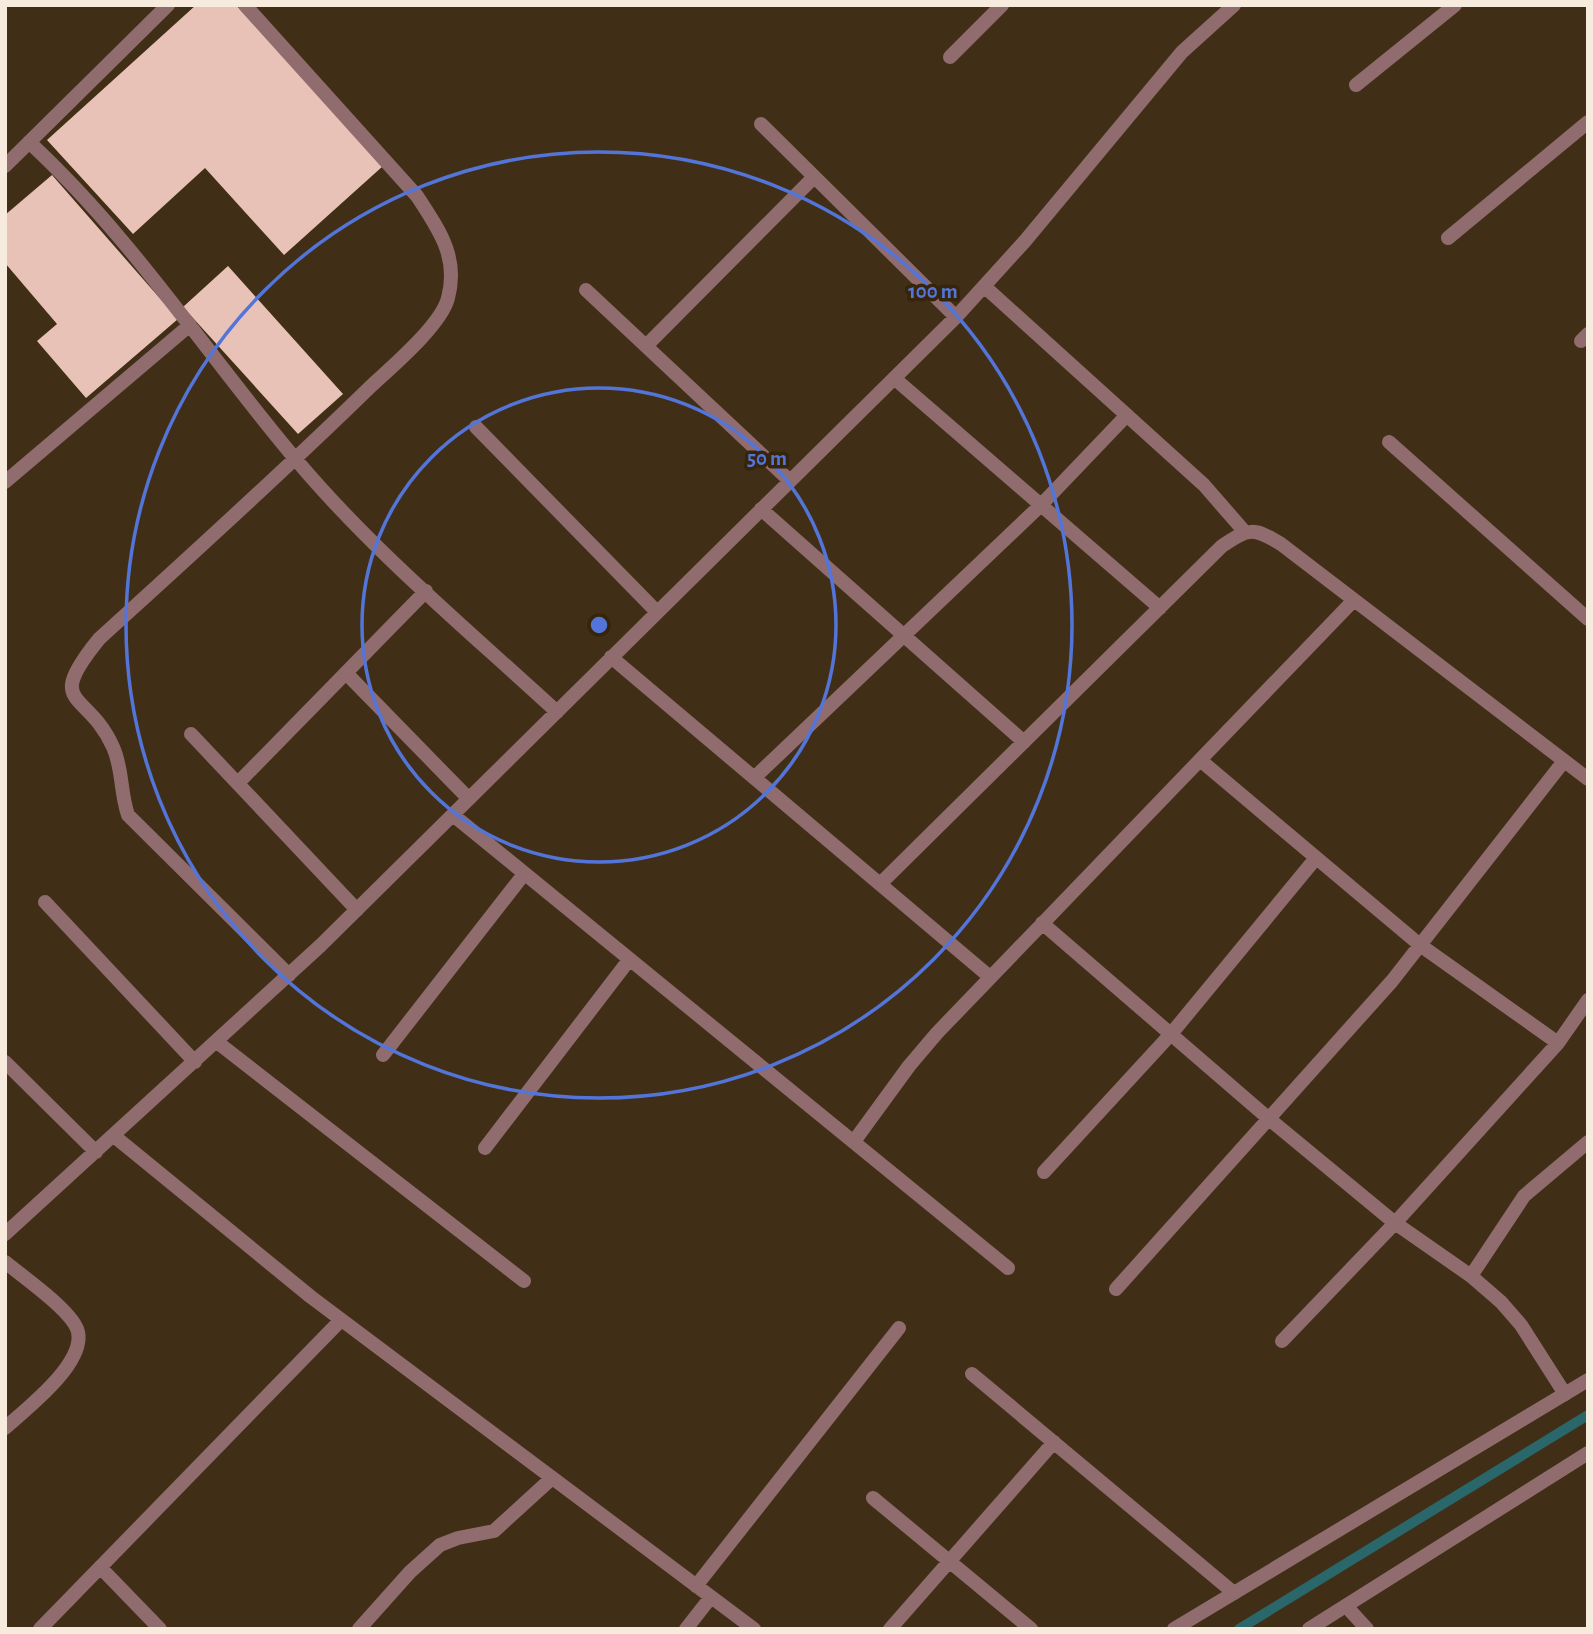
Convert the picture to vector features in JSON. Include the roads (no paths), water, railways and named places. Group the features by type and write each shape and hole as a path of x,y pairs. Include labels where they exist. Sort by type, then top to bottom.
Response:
{"street":[{"path":"5,166 168,5"},
{"path":"244,5 417,196 439,231 453,270 447,302 424,335 295,459 99,639 76,667 70,682 75,698 92,717 115,752 128,815 289,975"},
{"path":"950,57 1002,5"},
{"path":"5,1234 217,1042 357,910 956,317 985,287 1182,51 1234,5"},
{"path":"1356,85 1455,5"},
{"path":"1448,238 1588,122"},
{"path":"761,124 956,317"},
{"path":"29,142 105,220 295,459 347,519 557,712"},
{"path":"646,346 814,177"},
{"path":"985,287 1204,485 1244,531"},
{"path":"586,290 789,480"},
{"path":"5,482 190,325"},
{"path":"894,378 1160,608"},
{"path":"754,778 1041,505 1127,415"},
{"path":"476,427 657,612"},
{"path":"1389,442 1588,619"},
{"path":"761,509 1024,742"},
{"path":"880,884 1222,546 1244,531 1261,532 1281,544 1588,779"},
{"path":"238,783 426,592"},
{"path":"855,1140 909,1066 990,977 1354,600"},
{"path":"611,657 990,977"},
{"path":"346,673 469,799"},
{"path":"191,733 357,910"},
{"path":"1200,760 1420,945 1558,1043"},
{"path":"1116,1289 1420,945 1564,761"},
{"path":"453,815 629,960 855,1140 1008,1268"},
{"path":"1044,1172 1171,1034 1316,858"},
{"path":"383,1055 524,874"},
{"path":"45,902 195,1062"},
{"path":"1042,923 1268,1118 1395,1223 1471,1276 1501,1302 1521,1325 1565,1394"},
{"path":"485,1148 629,960"},
{"path":"1282,1340 1395,1223 1558,1043 1588,1000"},
{"path":"217,1042 524,1281"},
{"path":"5,1062 96,1152"},
{"path":"114,1136 341,1320 754,1629"},
{"path":"1471,1276 1524,1196 1588,1142"},
{"path":"5,1262 69,1316 78,1331 78,1344 70,1363 47,1390 5,1428"},
{"path":"40,1629 341,1320"},
{"path":"696,1586 899,1328"},
{"path":"972,1374 1234,1593"},
{"path":"1174,1629 1588,1380"},
{"path":"890,1629 1054,1442"},
{"path":"1309,1629 1588,1453"},
{"path":"359,1629 410,1572 440,1545 458,1538 494,1531 551,1479"},
{"path":"873,1498 1031,1629"},
{"path":"100,1567 160,1629"},
{"path":"686,1629 711,1597"},
{"path":"1346,1606 1367,1629"}],"waterway":[{"path":"1239,1629 1588,1415"}]}
